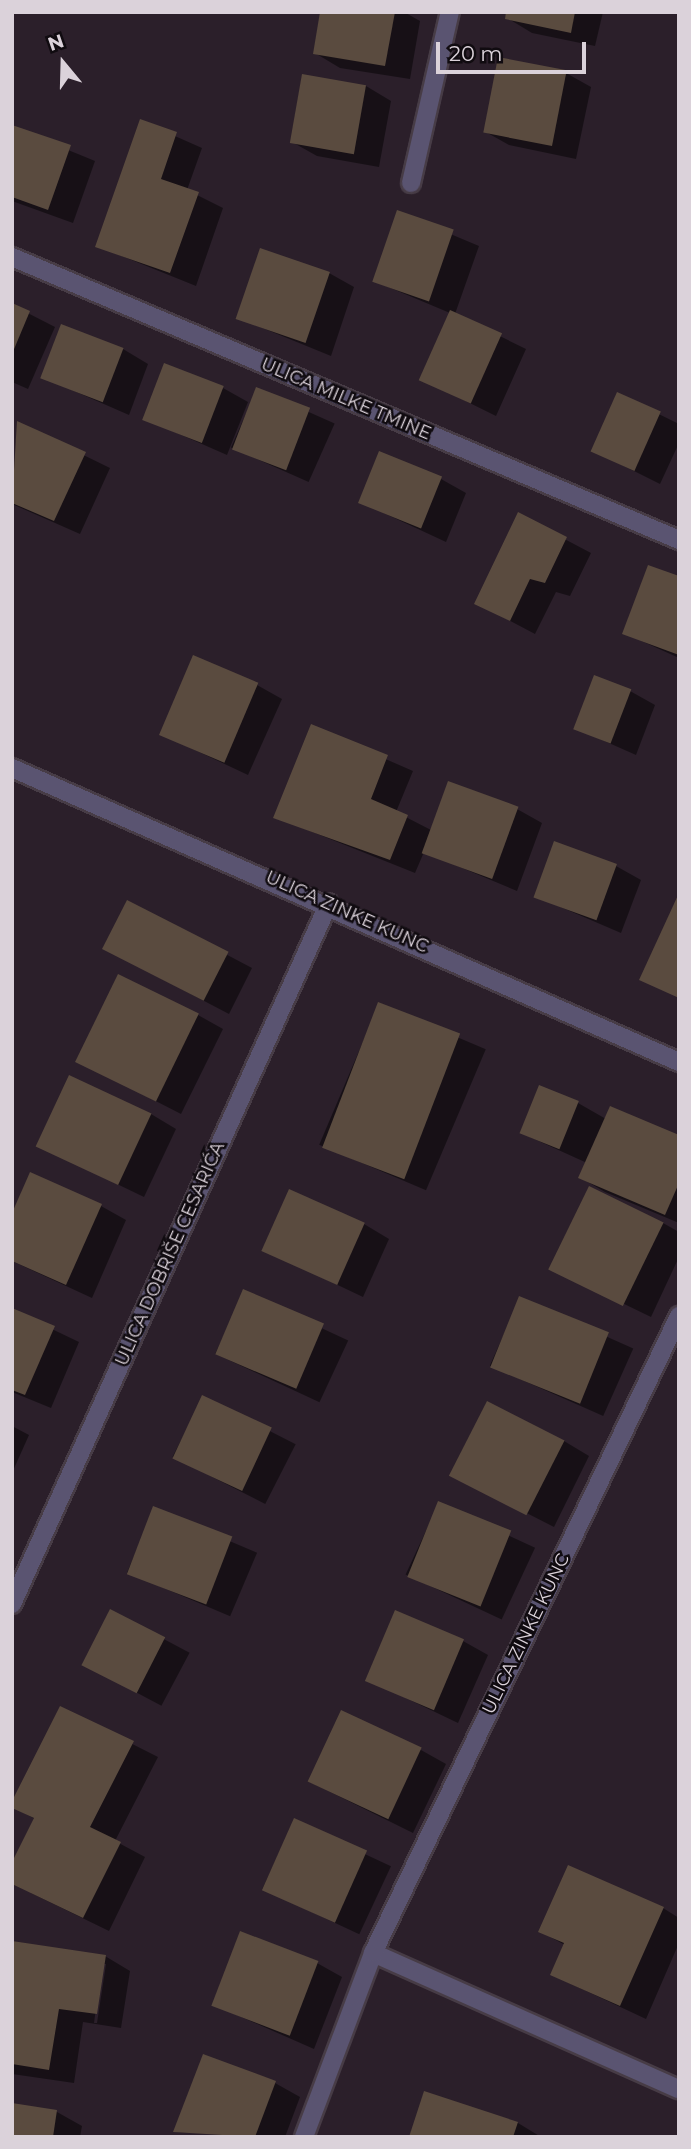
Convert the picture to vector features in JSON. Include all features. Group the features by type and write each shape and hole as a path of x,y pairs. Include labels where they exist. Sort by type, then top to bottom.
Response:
{"street":[{"path":"411,184 450,12"},
{"name":"ULICA MILKE TMINE","path":"12,257 679,540"},
{"name":"ULICA ZINKE KUNC","path":"12,768 329,903 679,1062"},
{"name":"ULICA DOBRIŠE CESARIĆA","path":"12,1604 329,903"},
{"name":"ULICA ZINKE KUNC","path":"304,2137 373,1953 679,1316"},
{"path":"373,1953 679,2089"}],"building":[{"path":"320,12 395,12 385,66 313,54"},
{"path":"506,12 575,12 571,33 505,19"},
{"path":"498,57 567,70 552,146 483,133"},
{"path":"302,74 366,85 354,154 290,143"},
{"path":"140,119 177,132 161,179 199,192 170,273 95,247"},
{"path":"12,125 71,145 48,210 12,197"},
{"path":"397,210 454,230 429,301 372,282"},
{"path":"260,248 330,272 306,343 236,319"},
{"path":"12,303 30,311 12,354"},
{"path":"450,310 502,333 471,404 419,380"},
{"path":"61,324 124,348 103,402 40,378"},
{"path":"164,363 224,386 202,443 142,420"},
{"path":"256,387 310,408 286,470 232,450"},
{"path":"617,392 661,412 634,471 591,451"},
{"path":"17,421 86,452 54,521 12,503"},
{"path":"379,451 442,476 421,528 358,503"},
{"path":"518,512 567,537 545,583 530,579 510,621 474,604"},
{"path":"648,565 679,576 679,655 622,634"},
{"path":"193,655 258,683 224,763 159,735"},
{"path":"594,675 631,689 611,743 573,729"},
{"path":"311,724 388,755 371,799 408,815 390,860 273,818"},
{"path":"448,781 518,807 492,879 422,853"},
{"path":"554,841 617,864 596,920 533,897"},
{"path":"679,893 679,998 639,980"},
{"path":"127,900 229,952 204,1001 102,949"},
{"path":"118,974 199,1013 156,1102 75,1062"},
{"path":"378,1002 460,1034 404,1179 322,1148"},
{"path":"69,1075 151,1113 118,1185 36,1147"},
{"path":"539,1085 579,1101 559,1149 520,1133"},
{"path":"610,1106 679,1135 679,1183 665,1215 578,1178"},
{"path":"30,1172 102,1204 66,1285 12,1261 12,1213"},
{"path":"589,1186 664,1222 623,1306 548,1270"},
{"path":"289,1189 365,1223 337,1285 261,1251"},
{"path":"243,1289 324,1323 296,1389 215,1354"},
{"path":"519,1296 609,1332 580,1404 490,1367"},
{"path":"12,1308 55,1326 25,1395 12,1390"},
{"path":"202,1395 272,1428 242,1491 172,1458"},
{"path":"487,1401 565,1440 526,1515 449,1476"},
{"path":"438,1501 511,1531 481,1607 407,1577"},
{"path":"153,1506 232,1536 206,1605 127,1574"},
{"path":"110,1609 165,1637 137,1693 81,1665"},
{"path":"395,1610 464,1639 434,1710 365,1681"},
{"path":"60,1706 134,1741 90,1827 121,1842 83,1918 12,1884 12,1862 34,1818 12,1808 12,1801"},
{"path":"341,1710 422,1748 388,1819 308,1782"},
{"path":"294,1818 367,1851 335,1923 262,1890"},
{"path":"568,1865 664,1907 620,2006 550,1975 564,1943 538,1932"},
{"path":"240,1931 318,1961 290,2036 211,2006"},
{"path":"12,1941 106,1955 97,2014 59,2009 49,2070 12,2064"},
{"path":"203,2054 276,2081 255,2137 173,2132"},
{"path":"424,2091 518,2122 513,2137 409,2137"},
{"path":"12,2103 57,2110 53,2137 12,2137"}]}
